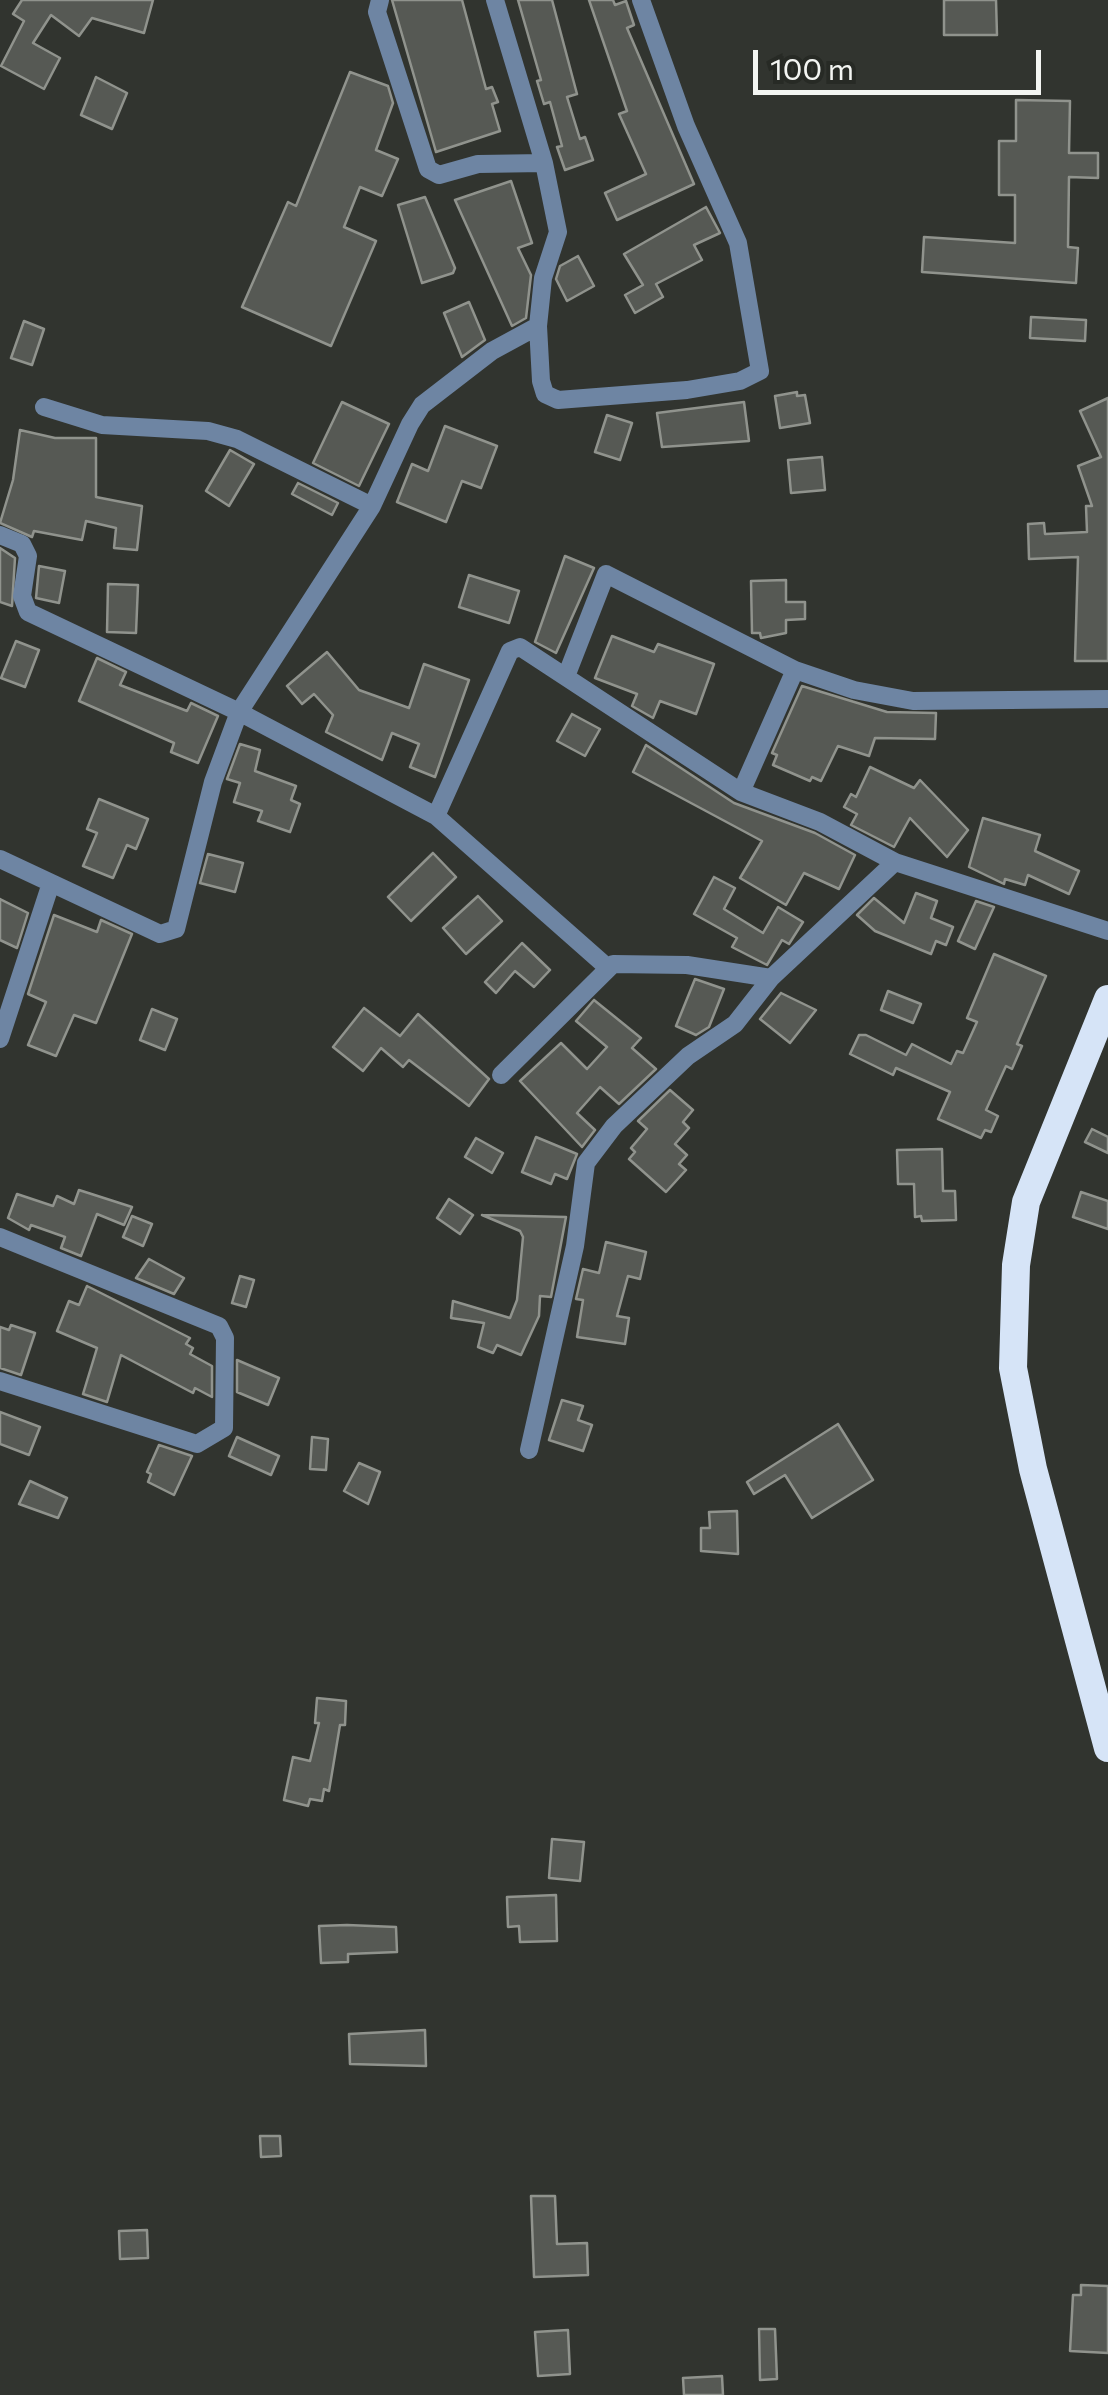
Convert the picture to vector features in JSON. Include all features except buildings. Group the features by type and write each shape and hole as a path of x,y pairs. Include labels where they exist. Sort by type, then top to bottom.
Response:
{"highway":[{"path":"1108,999 1026,1202 1016,1265 1013,1368 1033,1470 1108,1746"}],"street":[{"path":"380,0 377,12 428,169 438,175 478,164 544,163"},
{"path":"495,0 544,163 558,232 543,278 538,326 540,381 545,394 558,400 687,390 740,382 760,371 738,243 686,126 640,0"},
{"path":"0,859 160,934 176,929 213,782 239,712 372,506 422,405 492,351 538,326"},
{"path":"44,407 102,425 208,432 237,439 372,506"},
{"path":"0,534 22,544 28,556 22,596 28,612 239,712 436,816 607,967"},
{"path":"567,674 606,574 796,670 854,690 913,702 1108,699"},
{"path":"436,816 510,651 528,649 742,792 820,822 895,862 1108,932"},
{"path":"742,792 796,670"},
{"path":"529,1450 575,1246 586,1163 614,1126 688,1056 734,1024 771,978 895,862"},
{"path":"0,1039 51,883"},
{"path":"502,1074 607,967 687,964 771,978"},
{"path":"0,1236 219,1326 225,1338 224,1428 198,1444 0,1380"}]}
